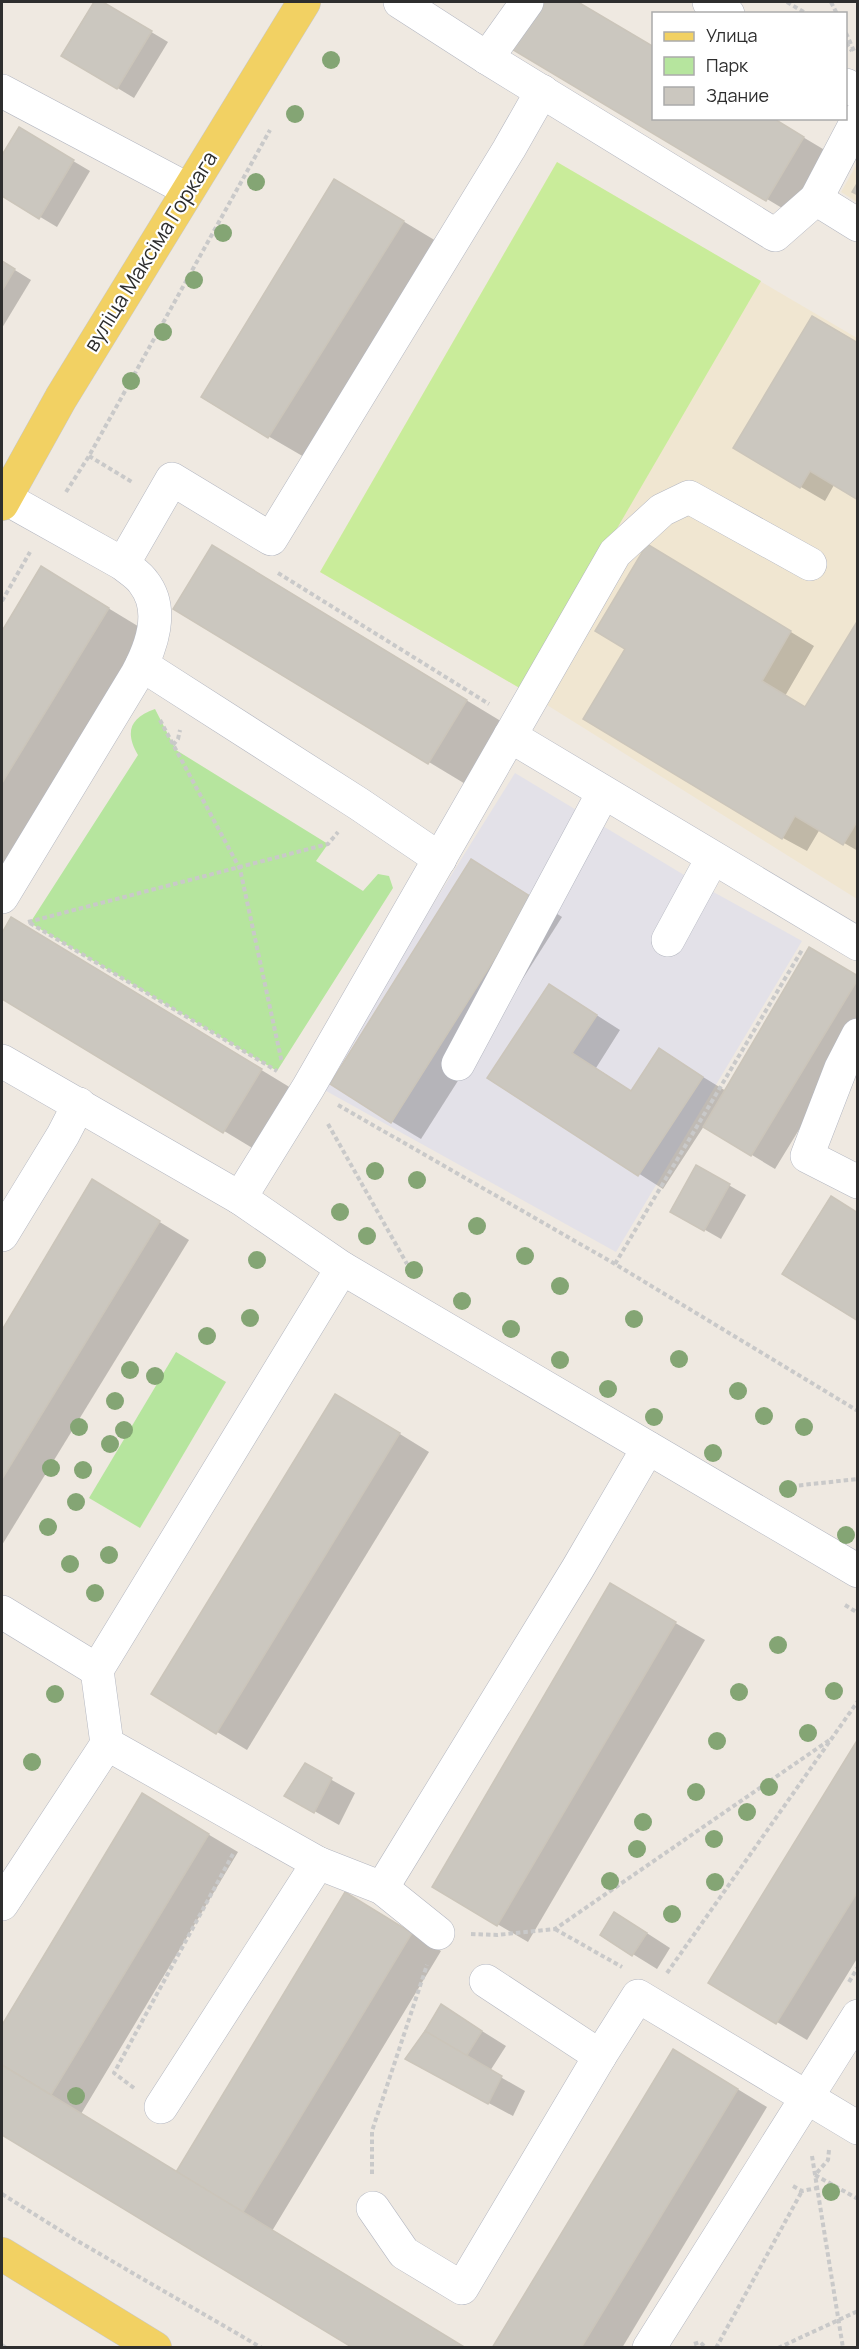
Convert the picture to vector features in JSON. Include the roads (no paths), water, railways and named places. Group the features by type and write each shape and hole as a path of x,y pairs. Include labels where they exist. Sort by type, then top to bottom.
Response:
{"main road":[{"name":"вуліца Максіма Горкага","path":"3,501 61,398 187,189 304,2"},
{"path":"2,2254 155,2348"}],"lane":[{"path":"400,2 775,235 816,199 858,119"},
{"path":"487,58 527,2"},
{"path":"709,2 725,12"},
{"path":"123,564 172,479 271,539 503,159 542,91"},
{"path":"2,92 187,189"},
{"path":"816,199 858,225"},
{"path":"240,1198 308,1088 440,859 503,722 615,553 662,510 689,497 810,564"},
{"path":"3,501 47,521 123,564 145,584 152,601 154,619 152,642 139,669 11,908"},
{"path":"139,669 359,804 440,859"},
{"path":"503,722 603,793 858,944"},
{"path":"458,1064 603,793"},
{"path":"668,940 712,859"},
{"path":"858,1035 841,1068 807,1156 858,1182"},
{"path":"2,1061 240,1198 342,1268 858,1571"},
{"path":"2,1235 63,1135 79,1104"},
{"path":"2,1904 107,1744 97,1670 342,1268"},
{"path":"382,1888 578,1568 648,1448"},
{"path":"2,1612 97,1670"},
{"path":"107,1744 318,1863 382,1888 438,1933"},
{"path":"161,2107 318,1863"},
{"path":"486,1981 600,2056"},
{"path":"373,2208 404,2253 462,2288 638,1996 831,2120"},
{"path":"649,2348 831,2120 858,2016"}]}
